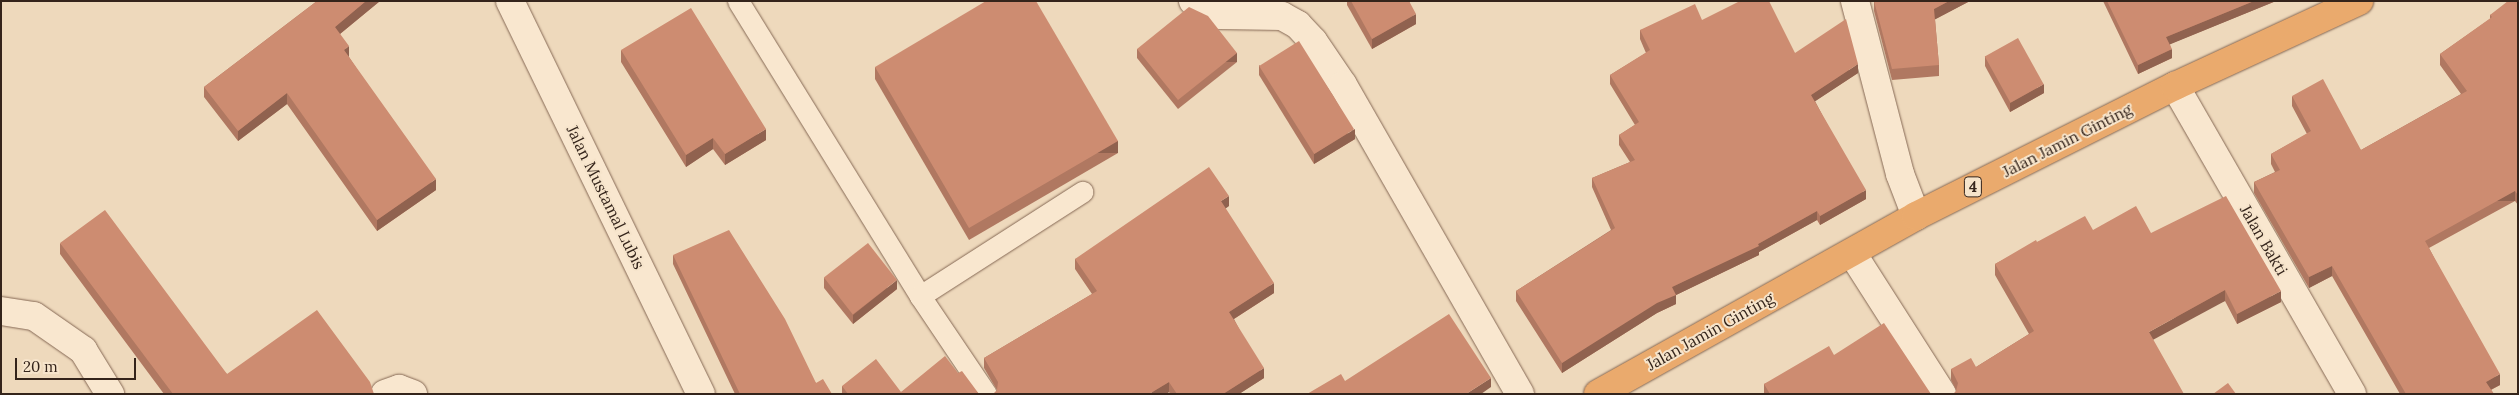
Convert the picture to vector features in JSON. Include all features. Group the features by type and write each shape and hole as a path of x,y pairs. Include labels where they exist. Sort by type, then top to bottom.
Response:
{"highway":[{"name":"Jalan Jamin Ginting","path":"1598,394 1916,216 2175,86 2360,1"}],"street":[{"name":"Jalan Mustamal Lubis","path":"510,1 702,394"},
{"path":"1193,1 1221,15 1282,16 1298,25 1313,41 1344,85 1520,394"},
{"path":"1855,1 1900,174 1916,216"},
{"name":"Jalan Bakti","path":"2175,86 2352,394"},
{"path":"1852,253 1942,394"},
{"path":"1,311 34,316 76,344 83,350 110,394"},
{"path":"385,394 399,389 413,394"}],"lane":[{"path":"738,1 920,296 986,394"},
{"path":"920,296 1082,192"}],"building":[{"path":"317,1 366,1 335,27 349,46 344,50 436,179 377,220 287,93 238,131 204,87"},
{"path":"986,1 1036,1 1118,141 969,228 875,67"},
{"path":"1351,1 1409,1 1416,14 1372,39"},
{"path":"1740,1 1769,1 1795,53 1846,19 1858,64 1811,95 1866,190 1820,216 1817,211 1758,244 1759,246 1672,287 1676,295 1657,303 1562,363 1516,291 1615,228 1592,178 1635,160 1619,135 1639,122 1610,75 1650,50 1640,30 1695,4 1702,20"},
{"path":"1874,1 1949,1 1934,9 1939,65 1892,69"},
{"path":"2107,1 2254,1 2166,37 2172,49 2138,65"},
{"path":"2508,1 2518,1 2518,195 2515,191 2425,241 2500,374 2486,382 2494,394 2406,394 2332,266 2309,277 2254,182 2280,170 2271,154 2311,131 2292,96 2323,79 2361,150 2467,91 2440,54 2492,17 2490,15"},
{"path":"1189,7 1208,16 1237,53 1178,100 1137,49"},
{"path":"691,8 766,129 725,154 713,138 686,155 621,50"},
{"path":"2018,38 2044,84 2010,103 1985,56"},
{"path":"1299,41 1354,129 1314,154 1259,66"},
{"path":"1209,167 1229,196 1221,201 1274,283 1229,312 1264,368 1223,394 1177,394 1169,382 1149,394 993,394 997,390 998,382 984,358 1097,291 1075,259"},
{"path":"2226,196 2281,291 2237,314 2225,290 2149,332 2184,394 1953,394 1958,383 1951,369 1971,358 1976,367 2034,331 1995,264 2036,240 2037,242 2085,216 2093,230 2136,206 2151,233"},
{"path":"105,210 227,374 317,310 370,382 374,394 173,394 60,243"},
{"path":"729,230 785,319 816,383 823,379 832,394 740,394 673,255"},
{"path":"868,243 897,280 853,315 824,277"},
{"path":"1449,314 1491,378 1466,394 1307,394 1341,374 1345,381"},
{"path":"1884,323 1931,394 1770,394 1764,384 1829,346 1834,355"},
{"path":"945,356 958,373 962,371 979,394 848,394 842,386 876,359 901,392"},
{"path":"2228,383 2236,394 2213,394"}]}
